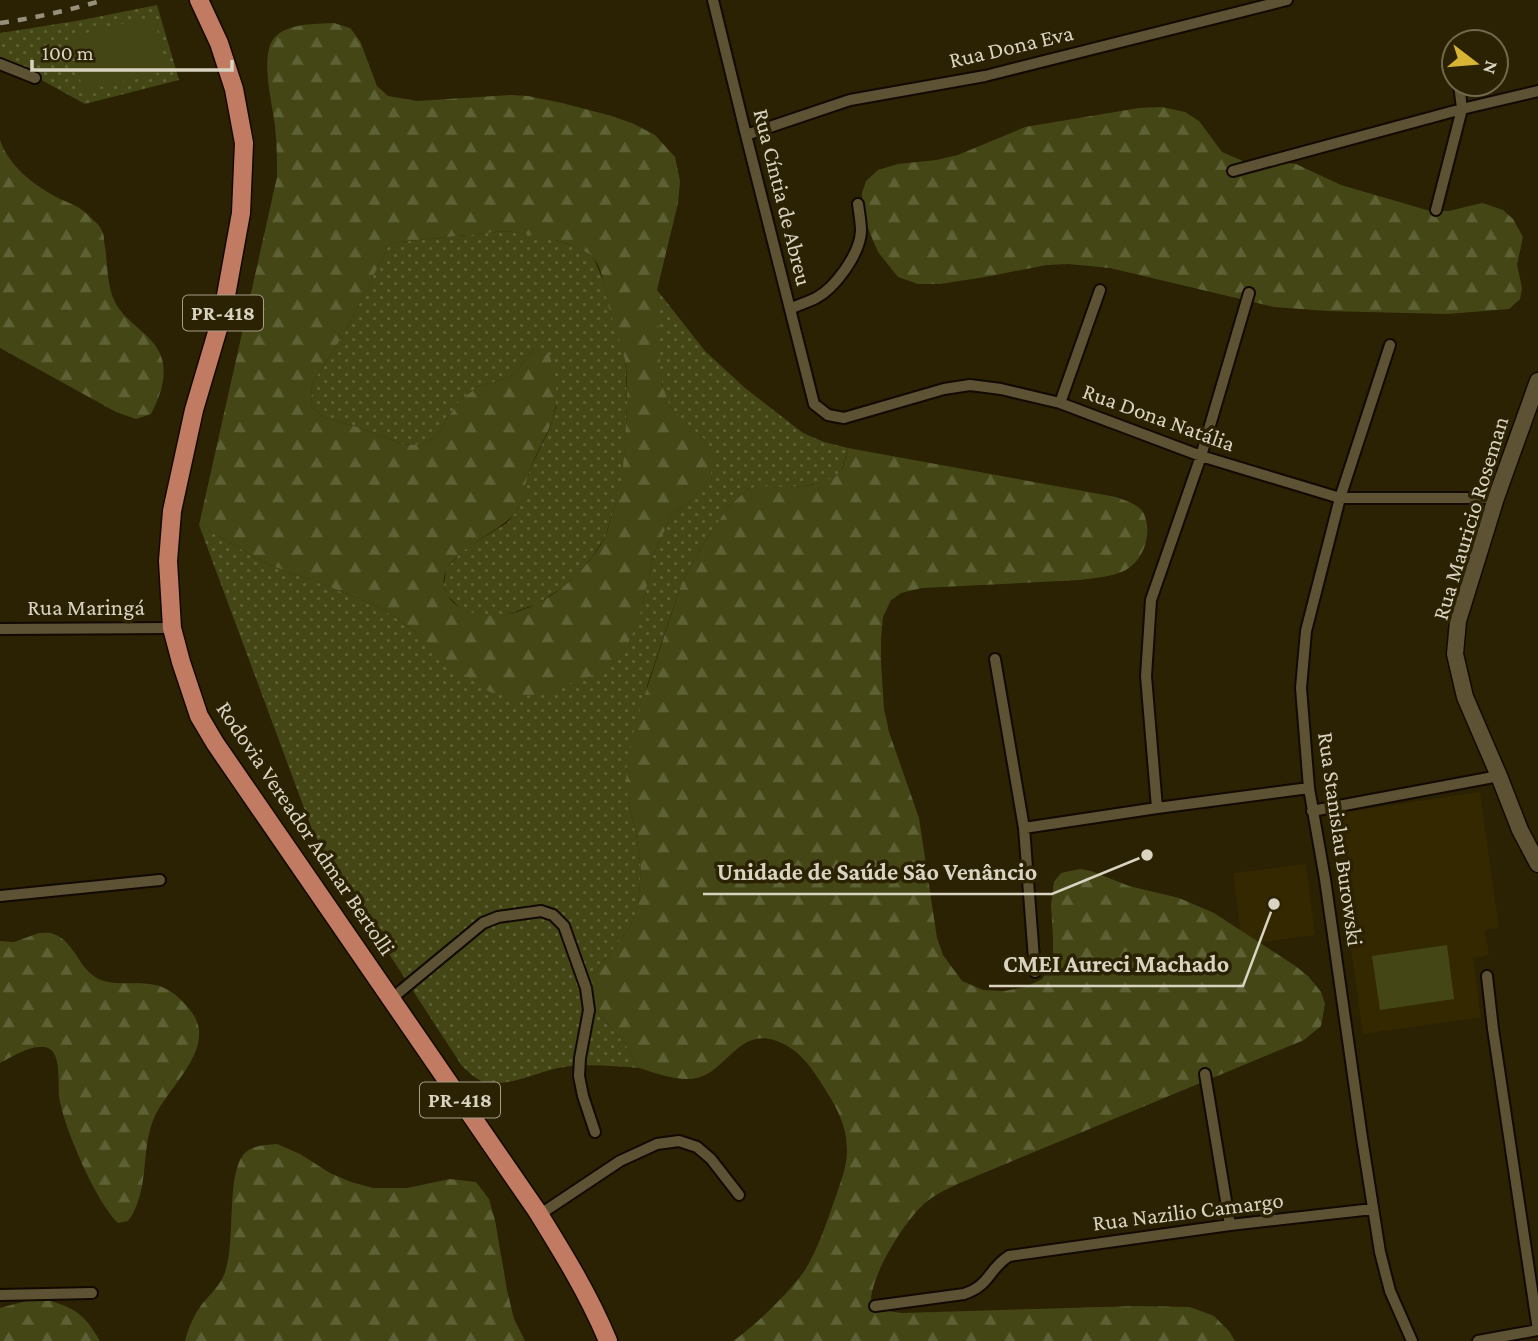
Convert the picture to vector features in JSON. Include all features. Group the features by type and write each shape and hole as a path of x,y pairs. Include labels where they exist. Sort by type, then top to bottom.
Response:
{"highway":[{"name":"Rodovia Vereador Admar Bertolli","path":"199,0 219,43 234,89 244,143 241,213 223,312 194,410 172,511 168,561 172,628 181,662 199,716 215,743 539,1215 599,1318 608,1341"}],"main road":[{"name":"Rua Mauricio Roseman","path":"1538,382 1496,498 1458,621 1455,654 1465,697 1520,830 1538,864"}],"street":[{"name":"Rua Cíntia de Abreu","path":"713,0 814,404"},
{"name":"Rua Dona Eva","path":"746,135 850,100 985,76 1287,0"},
{"path":"0,64 34,78"},
{"path":"1233,171 1538,91"},
{"path":"1436,210 1462,109 1461,98"},
{"path":"790,309 816,298 828,289 852,260 861,232 858,204"},
{"path":"1060,403 1100,290"},
{"path":"1157,808 1146,676 1151,600 1201,456 1249,293"},
{"name":"Rua Stanislau Burowski","path":"1390,345 1340,498 1306,631 1301,688 1312,811 1325,879 1380,1252 1390,1291 1412,1341"},
{"name":"Rua Dona Natália","path":"814,404 828,415 844,418 944,389 970,385 1001,389 1060,403 1201,456 1340,498 1496,498"},
{"name":"Rua Maringá","path":"0,629 172,628"},
{"path":"995,659 1024,828 1035,972"},
{"path":"1312,811 1499,776"},
{"path":"1024,828 1309,788"},
{"path":"0,896 160,880"},
{"path":"391,999 482,923 498,917 541,911 553,915 564,926 586,988 589,1010 579,1076 595,1132"},
{"path":"1478,1341 1538,1330 1487,976"},
{"path":"1205,1074 1230,1225"},
{"path":"539,1215 620,1161 657,1143 679,1141 697,1147 711,1159 739,1195"},
{"name":"Rua Nazilio Camargo","path":"875,1306 964,1294 975,1290 984,1284 1000,1261 1009,1256 1230,1225 1373,1209"},
{"path":"0,1295 92,1293"}],"shaded area":[{"path":"1480,792 1499,928 1485,930 1489,955 1473,958 1481,1017 1363,1034 1332,814"},
{"path":"1306,864 1315,935 1242,945 1233,873"}],"green space":[{"path":"157,5 179,80 85,104 0,57 0,33"},
{"path":"154,16 167,71 83,91 70,37"},
{"path":"334,23 350,28 360,41 377,86 388,96 417,101 511,95 562,103 634,124 655,135 675,157 680,181 678,203 657,290 662,385 671,408 704,439 714,455 710,480 671,516 653,556 643,605 626,647 612,663 593,675 548,692 515,698 490,692 459,671 394,616 374,605 267,564 199,525 277,177 268,54 276,36 288,29","holes":["506,231 566,243 588,253 595,260 621,343 626,367 627,396 620,483 605,537 594,555 565,585 547,598 509,614 489,616 470,612 456,605 446,592 444,579 448,567 457,556 509,519 517,510 530,469 552,421 556,402 556,383 549,354 535,348 508,378 479,386 459,401 436,436 421,445 402,444 325,418 311,407 312,384 345,332 390,243"]},
{"path":"1162,107 1185,112 1199,121 1222,152 1245,162 1296,164 1341,185 1430,211 1449,211 1482,203 1503,210 1513,219 1523,237 1517,265 1522,288 1520,299 1509,309 1447,314 1274,307 1110,268 1068,264 1047,265 940,284 918,284 898,277 878,252 863,210 862,193 866,181 878,170 898,164 958,155 1025,127 1139,108"},
{"path":"0,140 10,159 24,175 51,194 82,210 101,229 114,300 119,309 155,345 163,363 161,389 151,414 136,419 116,412 0,348"},
{"path":"506,231 539,235 581,248 594,259 604,282 626,369 624,466 619,494 605,537 577,575 537,604 502,616 481,616 461,609 447,595 444,586 446,569 463,550 507,523 518,509 530,469 550,428 556,407 535,348 508,378 479,386 459,401 436,436 421,445 402,444 325,418 311,407 312,384 345,332 390,243"},
{"path":"657,290 705,351 745,388 803,433 848,448 840,471 831,479 796,487 749,488 729,506 696,555 681,585 647,686 628,801 636,833 641,872 638,907 629,929 598,968 594,1008 626,1045 639,1068 568,1066 506,1082 485,1082 474,1077 462,1066 333,868 313,832 199,525 267,564 374,605 417,633 643,605 653,556 671,516 692,499 704,439 675,413 666,398 658,351"},
{"path":"848,448 1116,497 1139,508 1147,522 1147,538 1141,554 1131,567 1119,573 1080,580 922,588 901,593 891,600 883,617 881,662 884,709 889,732 919,818 937,938 943,955 962,981 983,990 1004,991 1026,987 1042,979 1053,960 1051,905 1054,882 1061,873 1080,869 1129,886 1179,898 1214,913 1308,976 1321,992 1325,1004 1321,1026 1304,1040 974,1177 931,1198 909,1221 891,1247 877,1275 871,1299 881,1310 902,1313 1190,1307 1214,1316 1235,1341 733,1341 751,1327 799,1279 814,1252 846,1162 847,1141 840,1116 808,1065 790,1047 774,1040 761,1038 750,1041 713,1070 691,1079 671,1077 639,1068 626,1045 594,1008 591,987 598,968 629,929 638,907 641,872 636,833 628,801 627,759 635,725 681,585 696,555 729,506 749,488 812,485 835,477 843,467"},
{"path":"39,933 52,933 62,938 89,972 104,981 155,985 166,989 184,1003 198,1024 199,1038 195,1052 161,1106 150,1129 140,1196 128,1221 118,1223 109,1213 82,1163 62,1109 54,1053 45,1047 38,1047 0,1063 0,941 14,942"},
{"path":"1447,945 1454,999 1380,1010 1372,956"},
{"path":"277,1144 300,1154 330,1173 373,1188 407,1188 450,1179 476,1182 489,1199 514,1319 525,1341 185,1341 195,1315 221,1281 227,1264 235,1175 239,1162 246,1152 253,1148"},
{"path":"48,1300 79,1314 100,1341 0,1341 0,1308 26,1301"}],"railway":[{"path":"0,23 104,0"}],"place":[{"name":"Unidade de Saúde São Venâncio","path":"1147,855"},
{"name":"CMEI Aureci Machado","path":"1274,904"}]}
